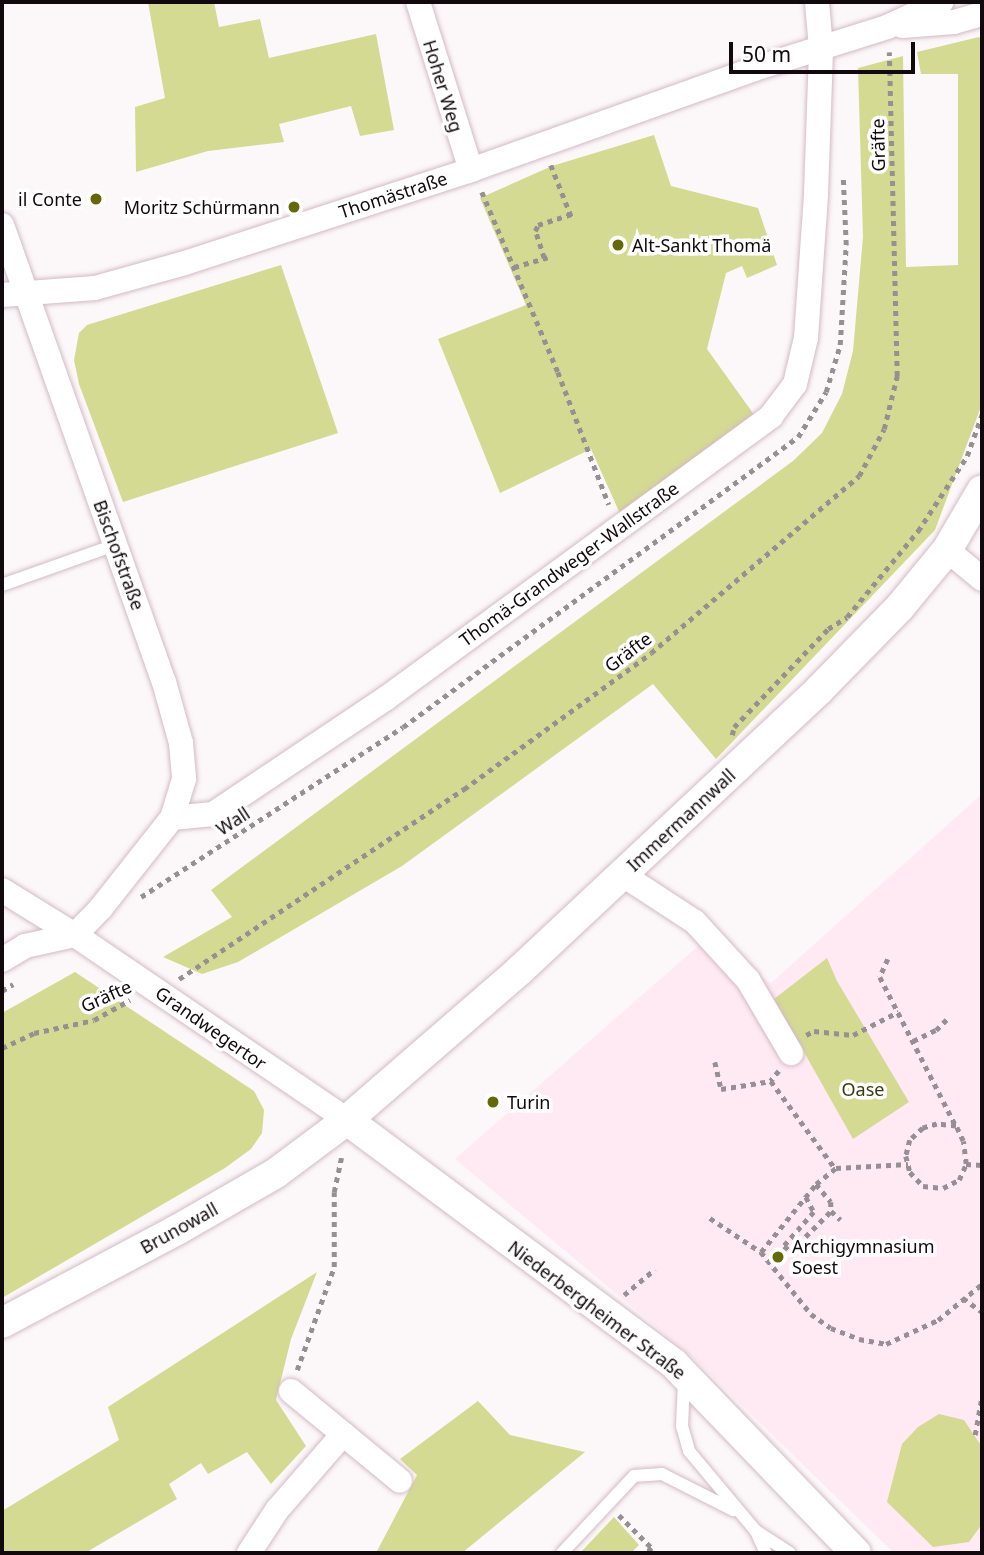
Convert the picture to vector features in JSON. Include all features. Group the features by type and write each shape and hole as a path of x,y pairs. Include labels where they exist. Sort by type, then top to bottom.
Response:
{"street":[{"name":"Hoher Weg","path":"418,2 455,128 477,181"},
{"name":"Thomä-Grandweger-Wallstraße","path":"172,818 214,814 385,699 771,416 795,384 806,338 816,194 821,48 817,2"},
{"path":"887,27 941,2"},
{"path":"887,27 954,22 982,14"},
{"name":"Thomästraße","path":"2,295 95,288 477,181 754,69 887,27"},
{"path":"2,225 29,294"},
{"name":"Bischofstraße","path":"29,294 164,682 181,743 184,779 172,818"},
{"name":"Immermannwall","path":"347,1120 520,970 623,875 900,607 947,550 982,490"},
{"path":"947,550 982,579"},
{"path":"2,960 25,946 75,935 101,908 172,818"},
{"path":"623,875 695,922 748,980 788,1048"},
{"name":"Grandwegertor","path":"2,890 75,935 347,1120"},
{"name":"Brunowall","path":"2,1322 177,1230 276,1173 347,1120"},
{"name":"Niederbergheimer Straße","path":"347,1120 685,1375 856,1553"},
{"path":"290,1391 400,1480"},
{"path":"249,1553 277,1510 343,1434"}],"lane":[{"path":"2,585 116,545"},
{"path":"685,1375 682,1426 689,1451 756,1531 790,1553"},
{"path":"562,1553 634,1476 662,1474 739,1513"},
{"path":"756,1531 766,1553"}],"path":[{"name":"Gräfte","path":"2,1048 34,1033 94,1020 124,1002 191,974 430,812 629,669 859,476 884,429 897,376 887,27"},
{"path":"514,267 546,258 536,231 538,225 571,216 552,166"},
{"path":"477,181 618,528"},
{"path":"720,783 734,727 828,629 847,617 918,531 967,456 982,414"},
{"name":"Wall","path":"130,904 403,727"},
{"path":"888,959 880,977 913,1041 956,1126 963,1141 967,1164 959,1181 943,1188 923,1186 910,1172 910,1140 923,1128 937,1124 956,1126"},
{"path":"771,1081 788,1048 814,1031 853,1035 898,1012"},
{"path":"913,1041 936,1030 947,1019"},
{"path":"715,1062 721,1089 771,1081"},
{"path":"771,1081 836,1168"},
{"path":"290,1391 305,1341 334,1267 334,1192 347,1120"},
{"path":"761,1252 816,1184 836,1168 908,1164"},
{"path":"967,1164 982,1165"},
{"path":"806,1197 814,1212 784,1246 791,1251 831,1211 831,1202 816,1184"},
{"path":"831,1211 841,1220"},
{"path":"710,1218 761,1252 811,1314 831,1328 859,1339 886,1344 906,1337 938,1320 982,1284"},
{"path":"648,1273 655,1269"},
{"path":"963,1298 982,1312"},
{"path":"975,1435 982,1396"},
{"path":"609,1504 652,1548 646,1553"}],"shaded area":[{"name":"Archigymnasium Soest","path":"982,794 982,1553 894,1553 691,1356 455,1159 705,940 771,983"}],"green space":[{"path":"148,2 214,2 219,27 260,19 269,58 376,34 394,130 360,136 351,106 279,124 284,142 208,151 136,172 135,107 165,98"},
{"path":"979,37 982,41 982,404 935,530 716,759 653,684 402,866 238,962 202,974 163,957 232,917 211,890 793,461 822,433 842,394 853,351 863,237 858,68 903,56 906,267 958,265 958,74 921,74 917,52"},
{"path":"654,135 671,186 758,208 777,265 747,278 742,266 726,273 707,349 755,416 622,518 591,449 500,493 438,339 526,305 480,198 552,166"},
{"path":"281,265 338,433 123,502 79,384 74,360 79,333 87,325"},
{"name":"Oase","path":"827,958 837,981 909,1102 853,1139 774,999"},
{"path":"75,972 254,1091 264,1110 262,1133 251,1149 225,1168 2,1298 2,1013"},
{"path":"317,1272 291,1339 276,1400 306,1446 271,1484 247,1452 208,1474 201,1463 169,1484 177,1499 85,1553 2,1553 2,1511 119,1440 108,1407"},
{"path":"478,1401 510,1435 585,1452 462,1553 376,1553 417,1475 400,1459"},
{"path":"939,1414 964,1420 982,1447 982,1524 969,1542 933,1547 887,1502 902,1444 918,1427"},
{"path":"614,1517 639,1545 631,1553 580,1553"}],"place":[{"name":"il Conte","path":"96,199"},
{"name":"Moritz Schürmann","path":"294,207"},
{"name":"Alt-Sankt Thomä","path":"618,245"},
{"name":"Turin","path":"493,1102"},
{"name":"Archigymnasium Soest","path":"778,1257"}]}
